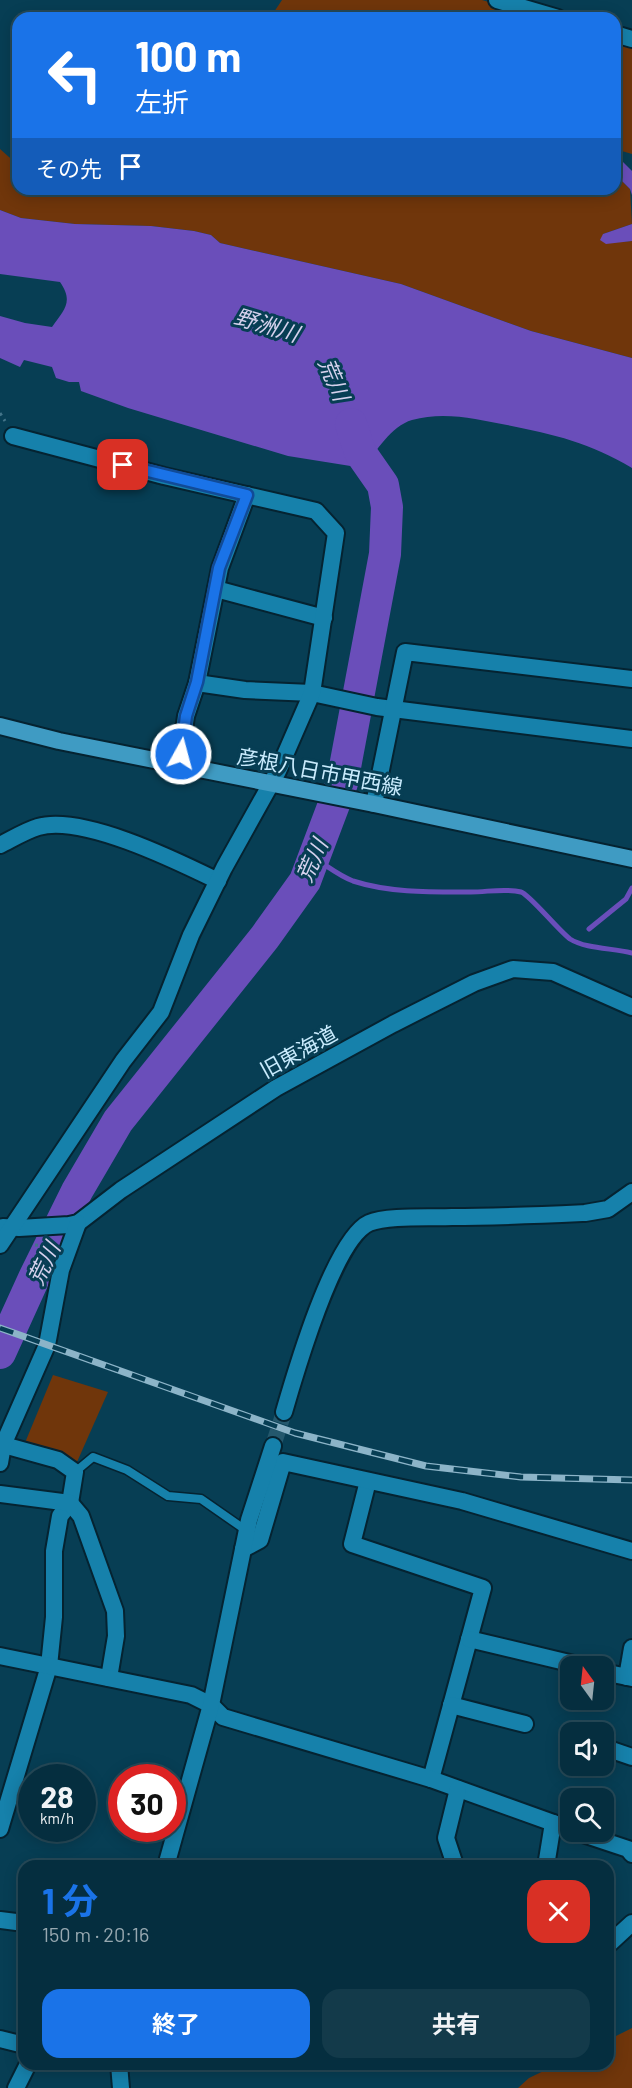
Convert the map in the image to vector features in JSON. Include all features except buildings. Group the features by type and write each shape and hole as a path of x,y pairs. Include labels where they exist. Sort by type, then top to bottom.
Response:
{"main road":[{"name":"彦根八日市甲西線","path":"0,726 59,741 374,804 632,859"}],"street":[{"path":"497,0 538,12"},
{"path":"0,1245 123,1062 161,1012 192,935 218,881 271,784 315,694 336,533 316,511 152,473 13,436"},
{"path":"179,766 186,716 197,682 219,568 247,495"},
{"path":"216,589 324,618"},
{"path":"374,804 405,652 632,679"},
{"path":"197,682 245,690 315,694 377,707 632,739"},
{"path":"0,845 39,827 63,825 94,831 147,848 218,881"},
{"name":"旧東海道","path":"78,1223 121,1190 276,1088 474,983 513,969 553,972 632,1007"},
{"path":"284,1413 304,1346 342,1252 356,1232 370,1223 417,1218 585,1213 608,1209 632,1192"},
{"path":"10,1228 78,1223"},
{"path":"0,1464 2,1445 47,1346 62,1270 78,1223"},
{"path":"0,1829 48,1666 54,1617 54,1551 60,1516 70,1503 75,1472 58,1460 2,1445"},
{"path":"168,1860 211,1705 247,1531 273,1446"},
{"path":"243,1549 260,1540 283,1462 462,1501 632,1551"},
{"path":"368,1481 352,1544 483,1588 430,1779"},
{"path":"0,1494 70,1503 81,1516 115,1611 116,1636 109,1678"},
{"path":"469,1639 560,1661"},
{"path":"614,1674 630,1678 632,1648"},
{"path":"0,1656 191,1695 211,1705 223,1716 430,1779 560,1825"},
{"path":"451,1705 525,1724"},
{"path":"614,1751 632,1757"},
{"path":"453,1860 446,1838 458,1789"},
{"path":"547,1860 553,1823"},
{"path":"613,1842 631,1847"},
{"path":"0,1920 18,1922"},
{"path":"614,1940 632,1923"},
{"path":"0,2039 18,2044"},
{"path":"16,2088 25,2070"},
{"path":"120,2070 121,2088"}],"lane":[{"path":"75,1472 93,1457 127,1470 168,1497 201,1499 247,1531"}],"shaded area":[{"path":"282,0 482,0 522,12 274,12"},
{"path":"621,46 632,47 632,154 621,151"},
{"path":"0,149 12,160 12,195 621,195 621,180 630,189 632,224 603,234 606,243 632,241 632,358 531,331 401,284 220,243 211,235 194,231 151,226 75,224 21,218 0,210"},
{"path":"53,1375 108,1392 77,1462 22,1450"},
{"path":"632,2028 632,2088 518,2088 529,2078 546,2070 614,2070 614,2037"}],"water":[{"path":"621,160 632,171 632,195 630,189 621,180"},
{"name":"野洲川","path":"0,210 21,218 75,224 151,226 194,231 211,235 220,243 401,284 531,331 632,358 632,468 602,452 556,436 484,420 448,416 424,417 404,423 385,440 363,468 288,456 128,408 81,391 79,382 56,378 52,367 24,360 20,367 0,358 0,316 52,327 67,301 60,282 0,274"},
{"path":"632,224 632,241 606,244 600,240 603,234"}],"waterway":[{"name":"荒川","path":"0,1353 77,1191 118,1121 265,937 305,881 342,783 385,554 387,507 383,485 360,452 351,424"},
{"path":"314,858 348,879 382,888 426,892 503,890 521,892 570,939 592,947 632,953"},
{"path":"589,929 626,899 632,888"}],"tunnel":[{"path":"273,1446 284,1412"}],"railway":[{"path":"0,1328 295,1433 426,1466 521,1477 632,1480"}],"route":[{"path":"123,465 247,495 219,568 197,682 186,716 181,754"}]}
